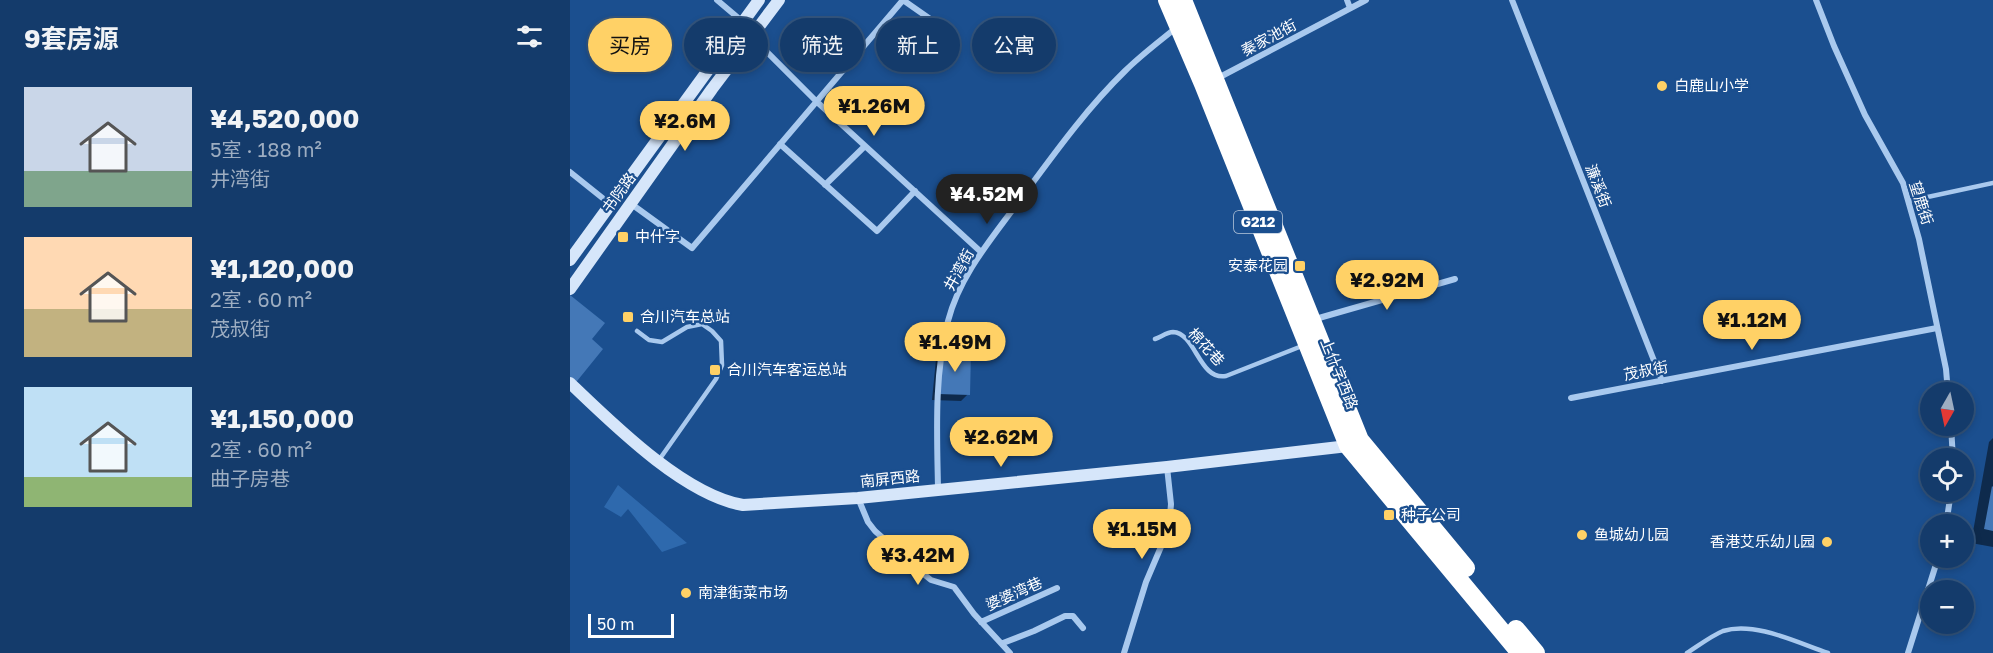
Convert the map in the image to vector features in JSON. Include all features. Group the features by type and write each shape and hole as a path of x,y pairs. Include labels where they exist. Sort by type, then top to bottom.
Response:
{"highway":[{"name":"上什字西路","path":"1167,0 1308,344 1354,443 1520,653"},
{"name":"上什字西路","path":"1183,0 1312,320 1354,443 1536,653"}],"street":[{"path":"717,0 738,18"},
{"name":"书院路","path":"746,18 759,0"},
{"name":"书院路","path":"766,18 779,0"},
{"path":"630,203 692,248 903,0 929,18"},
{"path":"1347,0 1350,9"},
{"name":"秦家池街","path":"1215,80 1366,0"},
{"name":"濂溪街","path":"1512,0 1662,381"},
{"name":"望鹿街","path":"1816,0 1865,115 1903,183 1919,238 1947,382"},
{"name":"井湾街","path":"938,488 938,394 948,321 960,288 981,252 1086,113 1126,69 1178,27"},
{"path":"768,54 816,101 981,252"},
{"name":"书院路","path":"570,260 707,72"},
{"name":"书院路","path":"570,289 725,72"},
{"path":"780,144 877,231 915,191"},
{"path":"825,185 865,146"},
{"path":"570,172 611,204"},
{"path":"1312,320 1455,279"},
{"name":"茂叔街","path":"1571,398 1937,328"},
{"name":"南屏西路","path":"570,383 657,461 695,487 730,503 743,505 858,498 938,488 1167,467 1354,443"},
{"path":"1124,653 1146,582 1169,528 1171,504 1167,467"},
{"path":"858,498 862,512 875,531 926,576 954,587 981,622 1010,653"},
{"path":"1908,653 1935,568"},
{"name":"婆婆湾巷","path":"981,622 1057,588"},
{"path":"1003,643 1065,616 1073,616 1083,628"}],"lane":[{"path":"1908,201 1993,183"},
{"path":"637,331 649,340 662,342 687,327 702,324 721,341 723,353 722,365 716,379 657,461"},
{"name":"棉花巷","path":"1155,339 1171,332 1177,333 1193,348 1211,374 1216,376 1226,376 1308,344"},
{"path":"1687,653 1721,632 1739,627 1761,630 1828,653"}],"shaded area":[{"path":"618,485 687,543 662,552 628,509 621,517 604,507"}],"building":[{"path":"570,295 605,323 592,339 603,349 573,386 570,383"},
{"path":"943,350 971,352 970,395 938,394"},
{"path":"1993,487 1993,531 1984,529"}],"place":[{"name":"白鹿山小学","path":"1662,86"},
{"name":"中什字","path":"623,237"},
{"name":"安泰花园","path":"1300,266"},
{"name":"合川汽车总站","path":"628,317"},
{"name":"合川汽车客运总站","path":"715,370"},
{"name":"种子公司","path":"1389,515"},
{"name":"鱼城幼儿园","path":"1582,535"},
{"name":"香港艾乐幼儿园","path":"1827,542"},
{"name":"南津街菜市场","path":"686,593"}]}
